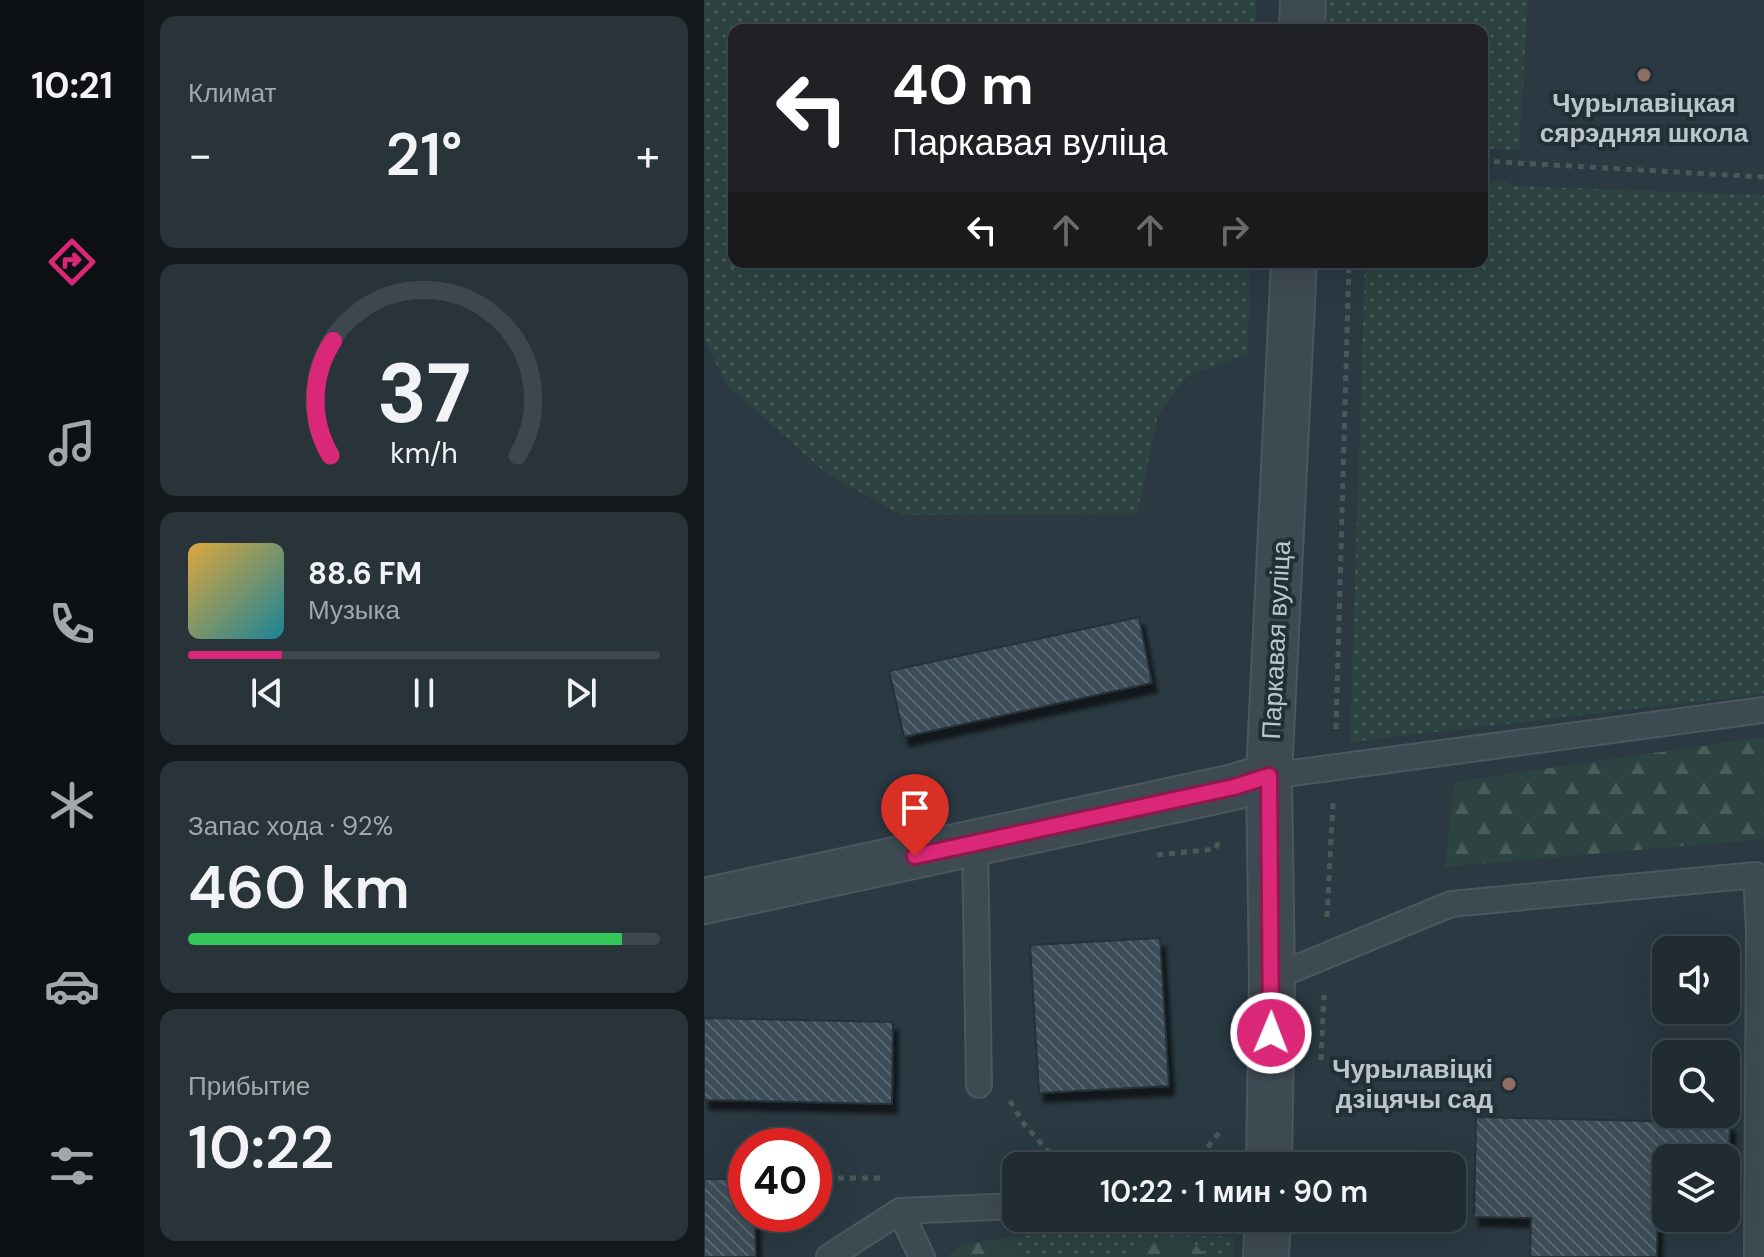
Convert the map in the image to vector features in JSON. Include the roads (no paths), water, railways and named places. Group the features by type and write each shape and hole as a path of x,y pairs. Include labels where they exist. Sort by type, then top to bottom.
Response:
{"street":[{"path":"1302,24 1303,0"},
{"name":"Паркавая вуліца","path":"1269,1152 1272,978 1251,782 1294,268"},
{"path":"704,901 1251,782"},
{"path":"1266,1257 1267,1232"}],"lane":[{"path":"1251,782 1335,766 1764,710"},
{"path":"975,843 979,1085"},
{"path":"1272,978 1451,904 1756,875 1759,930 1757,1257"},
{"path":"829,1257 900,1211 1002,1207"},
{"path":"900,1211 922,1257"}],"place":[{"name":"Чурылавіцкая сярэдняя школа","path":"1644,75"},
{"name":"Чурылавіцкі дзіцячы сад","path":"1509,1084"}]}
